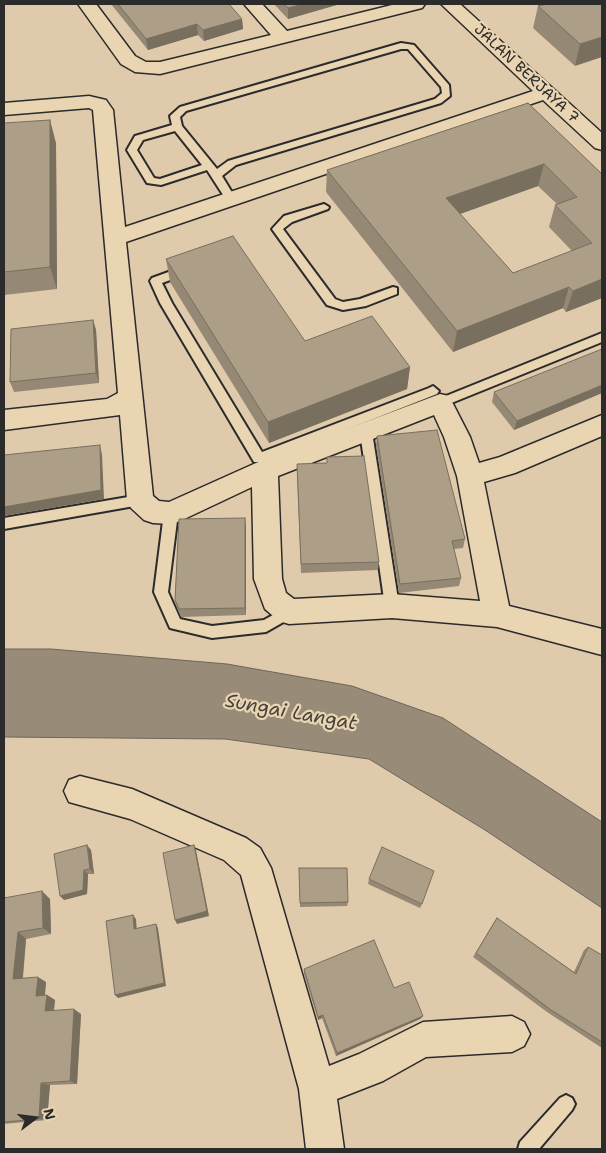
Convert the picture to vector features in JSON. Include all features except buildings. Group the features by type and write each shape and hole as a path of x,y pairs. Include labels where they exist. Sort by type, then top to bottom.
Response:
{"street":[{"path":"87,4 128,60 142,68 160,68 406,5"},
{"path":"253,4 283,37"},
{"name":"JALAN BERJAYA 7","path":"450,4 602,144"},
{"path":"115,238 545,93"},
{"path":"4,110 89,102 99,104 103,110 115,238 125,407 140,500 153,512 171,513 265,470 366,432 437,397 457,437 470,476 496,615"},
{"path":"4,420 125,407"},
{"path":"470,476 506,466 602,424"},
{"path":"265,470 268,578 275,600 289,612 392,606 496,615 602,642"},
{"path":"80,791 132,804 236,849 249,859 254,868 317,1090 325,1149"},
{"path":"317,1090 370,1068 423,1040 512,1034"}],"lane":[{"path":"177,127 139,138 132,150 151,181 161,182 213,170 438,101 447,94 446,87 411,47 401,46 183,109 175,116 177,127 213,170 231,199"},
{"path":"324,207 288,219 277,229 331,302 343,306 362,303 393,291"},
{"path":"196,266 156,281 170,312 241,432 259,458 437,397 602,337"},
{"path":"366,432 392,606"},
{"path":"4,524 140,500"},
{"path":"171,513 161,592 174,624 212,632 266,626 289,612"},
{"path":"527,1149 566,1104"}],"water":[{"name":"Sungai Langat","path":"4,649 51,649 227,664 352,686 443,718 602,822 602,908 485,830 369,759 225,739 4,737"}]}
